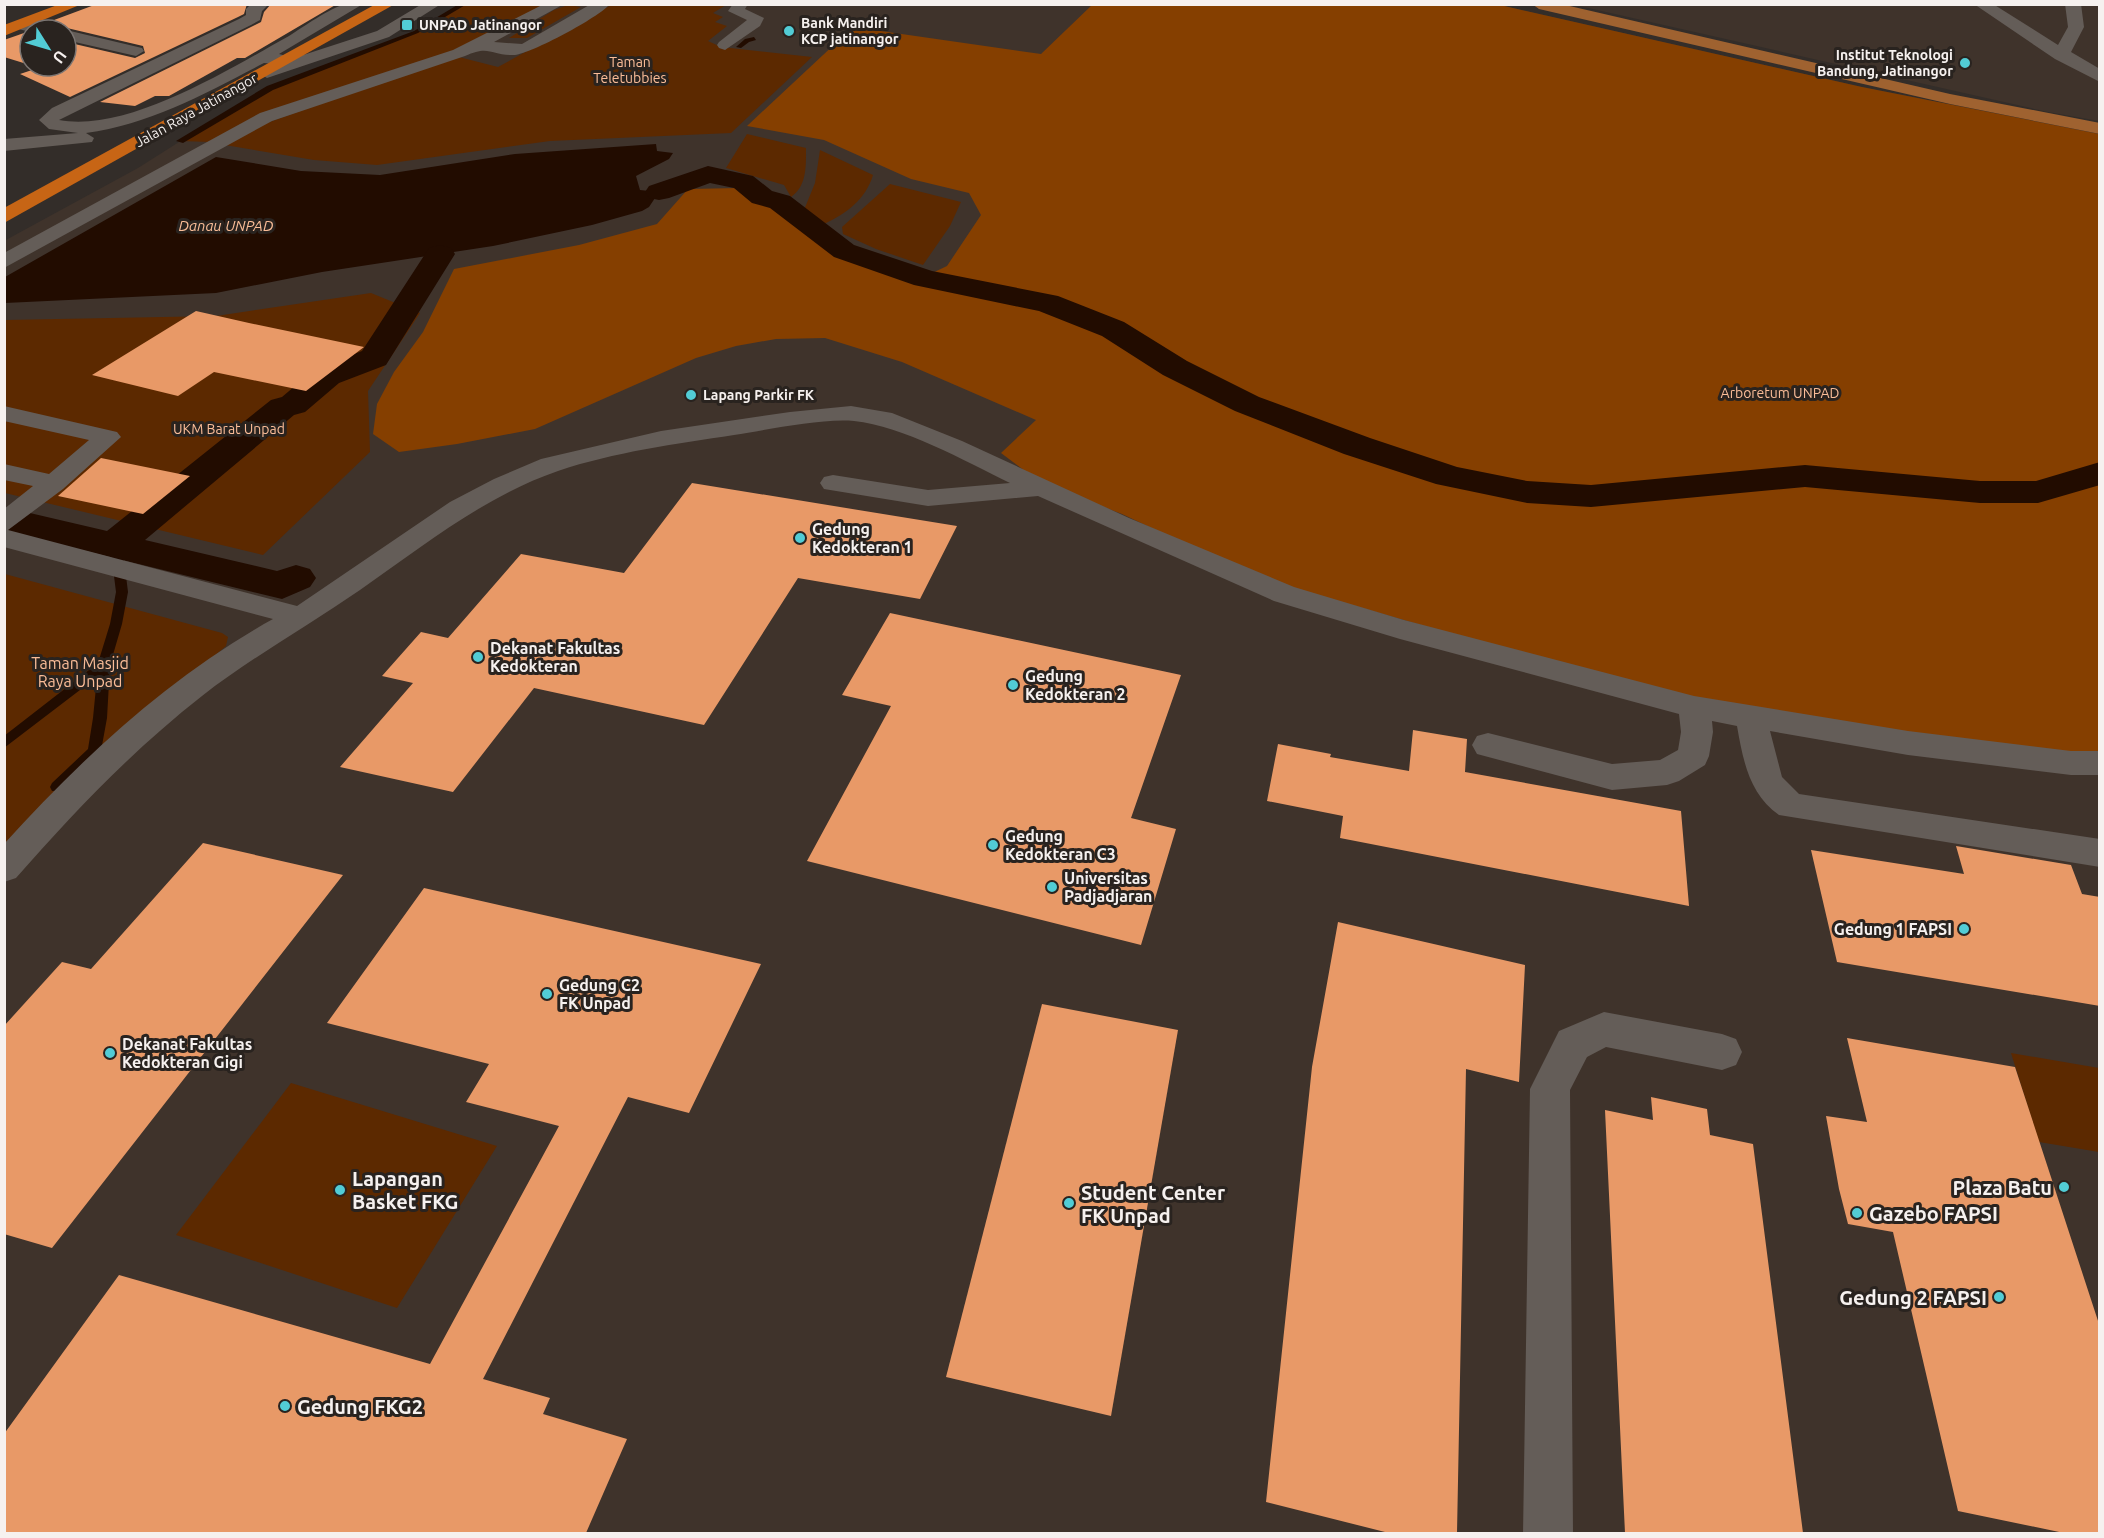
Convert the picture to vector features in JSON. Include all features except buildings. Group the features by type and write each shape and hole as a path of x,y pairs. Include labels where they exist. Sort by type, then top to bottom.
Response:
{"highway":[{"path":"39,18 75,4"},
{"path":"287,60 387,4"},
{"name":"Jalan Raya Jatinangor","path":"4,217 158,131 259,67"}],"main road":[{"path":"1539,4 1950,99 2100,129"}],"street":[{"path":"262,4 254,9 254,17 58,112 48,120 55,125 81,128 117,123 148,114 259,67 287,60"},
{"path":"259,67 356,4"},
{"path":"338,48 415,4"},
{"path":"259,67 338,48 392,29 434,4"},
{"path":"4,262 266,117 379,82 481,44 557,4"},
{"path":"481,44 512,50 525,48 603,4"},
{"path":"725,45 754,23 756,18 736,11 741,4"},
{"path":"1981,4 2100,77"},
{"path":"2061,55 2076,27 2073,4"},
{"path":"78,38 136,51"},
{"path":"4,145 158,131"},
{"path":"4,156 139,142"},
{"path":"4,413 108,436 4,523"},
{"path":"4,868 54,812 109,756 191,688 258,641 302,617 460,508 503,485 550,465 661,439 790,419 851,413 883,418 935,439 1039,488 1284,594 1460,645 1694,706 1750,717 1908,742 2071,763 2100,763"},
{"path":"4,472 54,483"},
{"path":"833,483 928,498 1039,488"},
{"path":"4,538 302,617"},
{"path":"1488,745 1612,777 1666,772 1693,756 1697,732 1694,706"},
{"path":"1750,717 1768,785 1777,797 1791,806 2100,853"},
{"path":"1548,1533 1550,1089 1573,1044 1604,1029 1722,1052"}],"shaded area":[{"name":"Universitas Padjadjaran","path":"464,5 1500,5 1862,87 2099,134 2099,1533 5,1533 4,241 138,168 236,106 269,89 416,32"},
{"name":"Institut Teknologi Bandung, Jatinangor","path":"1575,5 2099,5 2099,121 2048,112"}],"green space":[{"path":"464,5 544,5 455,51 210,142 180,141 236,106 269,89 416,32"},
{"path":"568,5 581,7 527,38 509,38 554,10"},
{"name":"Taman Teletubbies","path":"611,5 726,5 713,13 723,17 715,22 727,26 708,41 721,47 812,57 731,133 550,141 377,165 314,160 219,144 241,132 455,56 498,67"},
{"name":"Arboretum UNPAD","path":"1092,5 1500,5 1862,87 2099,134 2099,756 2069,756 1735,708 1546,661 1289,587 1202,552 1122,514 1042,484 1001,453 1036,420 902,362 825,338 776,339 736,346 696,358 535,429 399,452 373,434 377,404 394,372 423,332 454,269 579,245 657,224 688,189 739,188 847,250 926,276 947,266 981,215 969,193 911,179 824,140 747,126 853,27 1041,54"},
{"path":"747,134 806,148 803,181 791,197 784,185 726,168"},
{"path":"820,150 873,175 870,184 854,205 840,216 824,224 804,210 815,183"},
{"path":"890,184 961,202 950,226 923,265 876,249 843,234 842,227"},
{"name":"UKM Barat Unpad","path":"371,293 420,313 368,391 370,452 263,555 5,493 5,320 216,316"},
{"name":"Taman Masjid Raya Unpad","path":"5,574 222,633 228,637 226,646 154,707 5,849"},
{"path":"2011,1053 2099,1068 2099,1152 2039,1142"},
{"name":"Lapangan Basket FKG","path":"291,1083 497,1146 397,1308 176,1235"}],"water":[{"name":"Danau UNPAD","path":"656,144 657,151 673,153 669,159 636,176 640,190 659,192 649,207 592,225 493,246 322,272 216,293 5,303 5,277 216,157 301,171 380,175 515,154"}],"waterway":[{"path":"180,141 270,88 416,32 464,4"},
{"path":"739,47 747,40 754,39"},
{"path":"659,192 708,174 743,182 762,197 780,202 844,251 925,279 1047,303 1113,329 1175,368 1247,404 1357,446 1449,476 1527,492 1591,496 1805,476 1980,492 2038,492 2100,473"},
{"path":"116,544 283,407 293,405 327,376 374,358 440,254"},
{"path":"17,522 282,586 296,578"},
{"path":"104,665 116,624 122,592 116,544"},
{"path":"4,743 104,665"},
{"path":"57,787 94,751 100,718 104,665"}],"place":[{"name":"UNPAD Jatinangor","path":"407,25"},
{"name":"Bank Mandiri KCP jatinangor","path":"789,31"},
{"name":"Institut Teknologi Bandung, Jatinangor","path":"1965,63"},
{"name":"Lapang Parkir FK","path":"691,395"},
{"name":"Gedung Kedokteran 1","path":"800,538"},
{"name":"Dekanat Fakultas Kedokteran","path":"478,657"},
{"name":"Gedung Kedokteran 2","path":"1013,685"},
{"name":"Gedung Kedokteran C3","path":"993,845"},
{"name":"Universitas Padjadjaran","path":"1052,887"},
{"name":"Gedung 1 FAPSI","path":"1964,929"},
{"name":"Gedung C2 FK Unpad","path":"547,994"},
{"name":"Dekanat Fakultas Kedokteran Gigi","path":"110,1053"},
{"name":"Plaza Batu","path":"2064,1187"},
{"name":"Lapangan Basket FKG","path":"340,1190"},
{"name":"Student Center FK Unpad","path":"1069,1203"},
{"name":"Gazebo FAPSI","path":"1857,1213"},
{"name":"Gedung 2 FAPSI","path":"1999,1297"},
{"name":"Gedung FKG2","path":"285,1406"}]}
